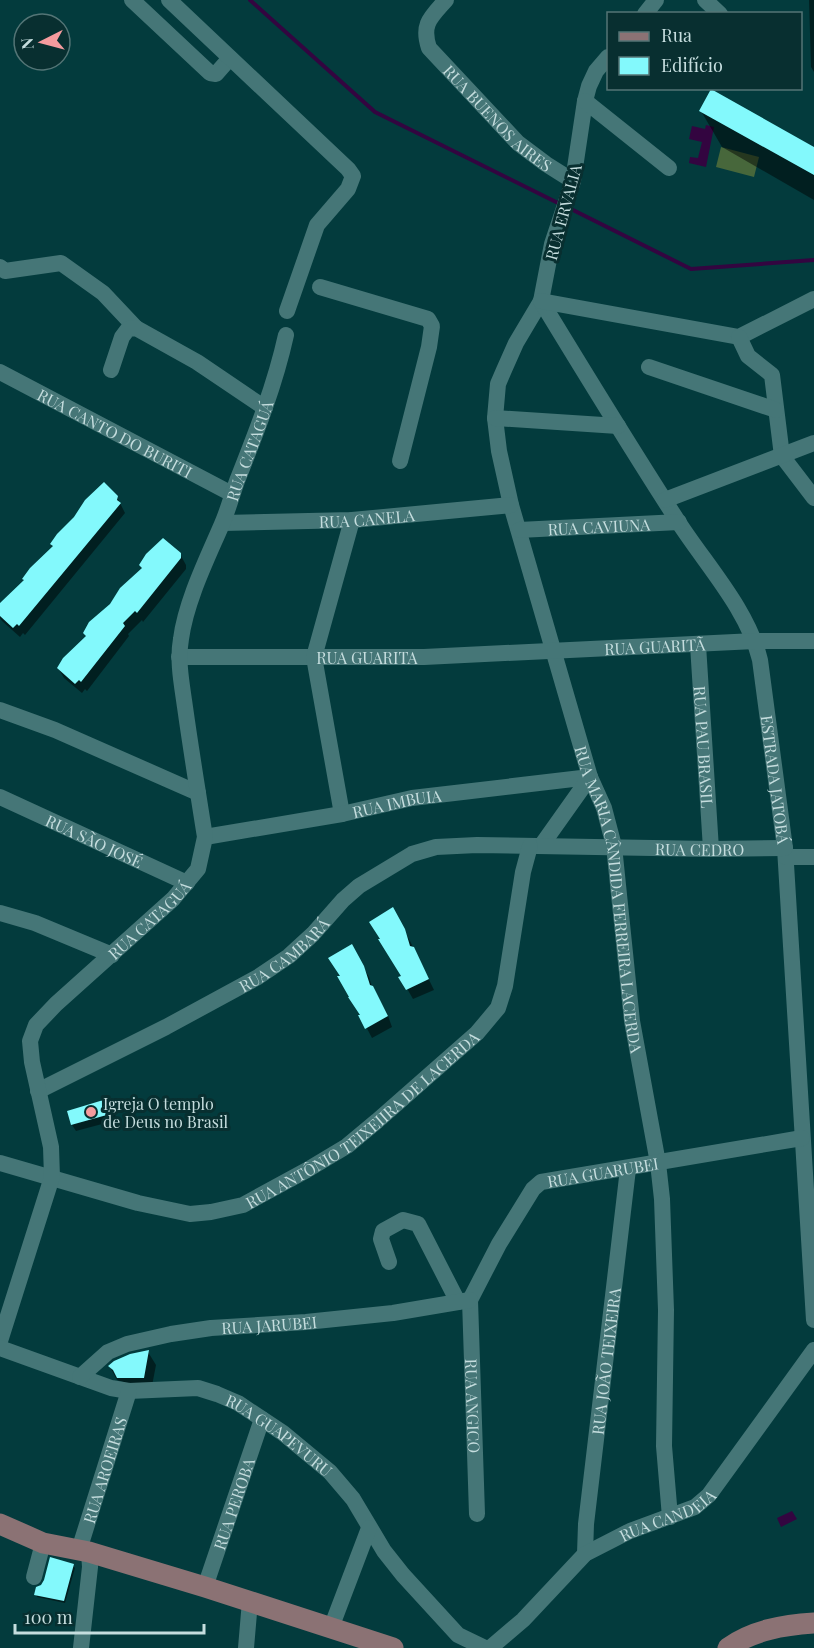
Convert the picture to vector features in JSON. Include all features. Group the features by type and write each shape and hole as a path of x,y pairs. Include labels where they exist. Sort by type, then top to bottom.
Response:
{"main road":[{"path":"0,1524 43,1543 84,1551 205,1587 393,1648"},
{"path":"728,1648 762,1631 788,1625 814,1623"}],"street":[{"path":"132,0 210,73 216,74 230,58"},
{"path":"169,0 348,169 352,176 348,189 317,225 287,311"},
{"name":"RUA BUENOS AIRES","path":"446,0 427,24 425,37 429,48 459,77 518,143 573,181"},
{"path":"647,12 656,0"},
{"path":"705,0 718,12"},
{"name":"RUA ERVALIA","path":"541,301 552,244 573,181 585,101 596,71 607,59"},
{"path":"585,101 669,168"},
{"path":"3,269 61,263 103,292 136,328 197,362 265,408"},
{"path":"320,286 428,319 432,326 429,347 400,461"},
{"path":"541,301 739,337 814,299"},
{"name":"RUA MARIA CÂNDIDA FERREIRA LACERDA","path":"541,301 516,343 498,384 495,418 499,451 512,506 590,777 604,808 614,846 632,1020 658,1163 664,1230 666,1310 664,1446 670,1518"},
{"name":"ESTRADA JATOBÁ","path":"541,301 679,522 747,621 755,640 760,660 785,853 814,1320"},
{"path":"111,370 122,337 128,329 136,328"},
{"name":"RUA CATAGUÁ","path":"0,1341 52,1177 51,1147 32,1062 30,1041 36,1025 56,1004 173,899 198,869 205,837 179,657 185,617 223,523 265,408 278,370 286,335"},
{"path":"739,337 748,356 772,375 782,456 814,498"},
{"path":"649,367 776,410"},
{"name":"RUA CANTO DO BURITI","path":"0,372 232,494"},
{"path":"495,418 618,426"},
{"path":"665,500 814,443"},
{"name":"RUA CANELA","path":"223,523 352,520 512,506"},
{"path":"342,814 314,657 352,520"},
{"name":"RUA CAVIUNA","path":"519,530 679,522"},
{"path":"755,640 814,641"},
{"name":"RUA GUARITÃ","path":"553,650 698,645 755,640"},
{"name":"RUA PAU BRASIL","path":"698,645 711,849"},
{"name":"RUA GUARITA","path":"179,657 424,657 553,650"},
{"path":"0,710 55,730 198,793"},
{"path":"535,846 590,777"},
{"name":"RUA IMBUIA","path":"205,837 342,814 412,798 590,777"},
{"name":"RUA SÃO JOSÉ","path":"0,797 187,883"},
{"name":"RUA CAMBARÁ","path":"38,1091 166,1027 258,977 290,956 313,934 328,914 351,893 412,854 452,845 614,846"},
{"name":"RUA ANTÔNIO TEIXEIIRA DE LACERDA","path":"0,1163 138,1203 189,1214 243,1205 307,1170 347,1146 406,1097 477,1033 498,1008 505,986 523,872 535,846"},
{"name":"RUA CEDRO","path":"614,846 785,853 814,857"},
{"path":"0,913 35,922 112,955"},
{"name":"RUA GUARUBEI","path":"464,1301 533,1189 541,1182 802,1138"},
{"name":"RUA JOÃO TEIXEIRA","path":"585,1554 586,1524 628,1169"},
{"path":"389,1262 381,1239 383,1231 403,1220 418,1224 464,1301"},
{"name":"RUA JARUBEI","path":"80,1377 108,1352 127,1344 171,1334 211,1328 306,1322 393,1313 464,1301"},
{"name":"RUA ANGICO","path":"464,1301 477,1514"},
{"name":"RUA GUAPEVURU","path":"0,1348 101,1386 129,1391 198,1388 238,1403 303,1448 330,1472 353,1499 369,1528 403,1575 458,1635 484,1648"},
{"name":"RUA CANDEIA","path":"490,1648 523,1620 585,1554 630,1531 695,1507 709,1495 814,1350"},
{"name":"RUA AROEIRAS","path":"81,1648 90,1567 84,1551 129,1391"},
{"name":"RUA PEROBA","path":"205,1587 262,1419"},
{"path":"331,1628 369,1528"},
{"path":"34,1576 43,1543"},
{"path":"246,1648 250,1601"}],"green space":[{"path":"721,147 759,157 754,177 716,167"}],"shaded area":[{"path":"706,125 714,127 706,167 689,163 690,157 698,158 702,142 689,139 692,126 705,129"},
{"path":"792,1511 797,1519 781,1527 777,1518"}],"building":[{"path":"710,90 713,90 814,147 814,175 699,111"},
{"path":"104,482 118,496 117,500 121,503 19,626 17,624 13,628 0,616 0,603 24,580 22,579 30,568 53,546 50,544 57,534 74,517 85,500"},
{"path":"163,538 181,553 181,558 137,613 135,611 123,623 125,626 81,682 79,680 75,684 57,668 63,658 86,636 83,633 89,622 110,604 120,588 142,568 139,565 146,554"},
{"path":"393,907 405,929 410,946 414,947 429,979 406,990 398,977 401,976 369,922"},
{"path":"352,944 364,966 370,985 373,986 388,1016 365,1029 358,1015 360,1015 337,976 340,976 328,958"},
{"name":"Igreja O templo de Deus no Brasil","path":"110,1098 114,1113 71,1125 67,1111"},
{"path":"149,1350 144,1378 117,1378 108,1366 130,1354"},
{"path":"50,1557 74,1564 64,1601 34,1595 36,1587 44,1580"}],"waterway":[{"path":"250,0 375,112 560,204"},
{"path":"569,208 691,269 814,260"}],"place":[{"name":"Igreja O templo de Deus no Brasil","path":"91,1112"}]}
